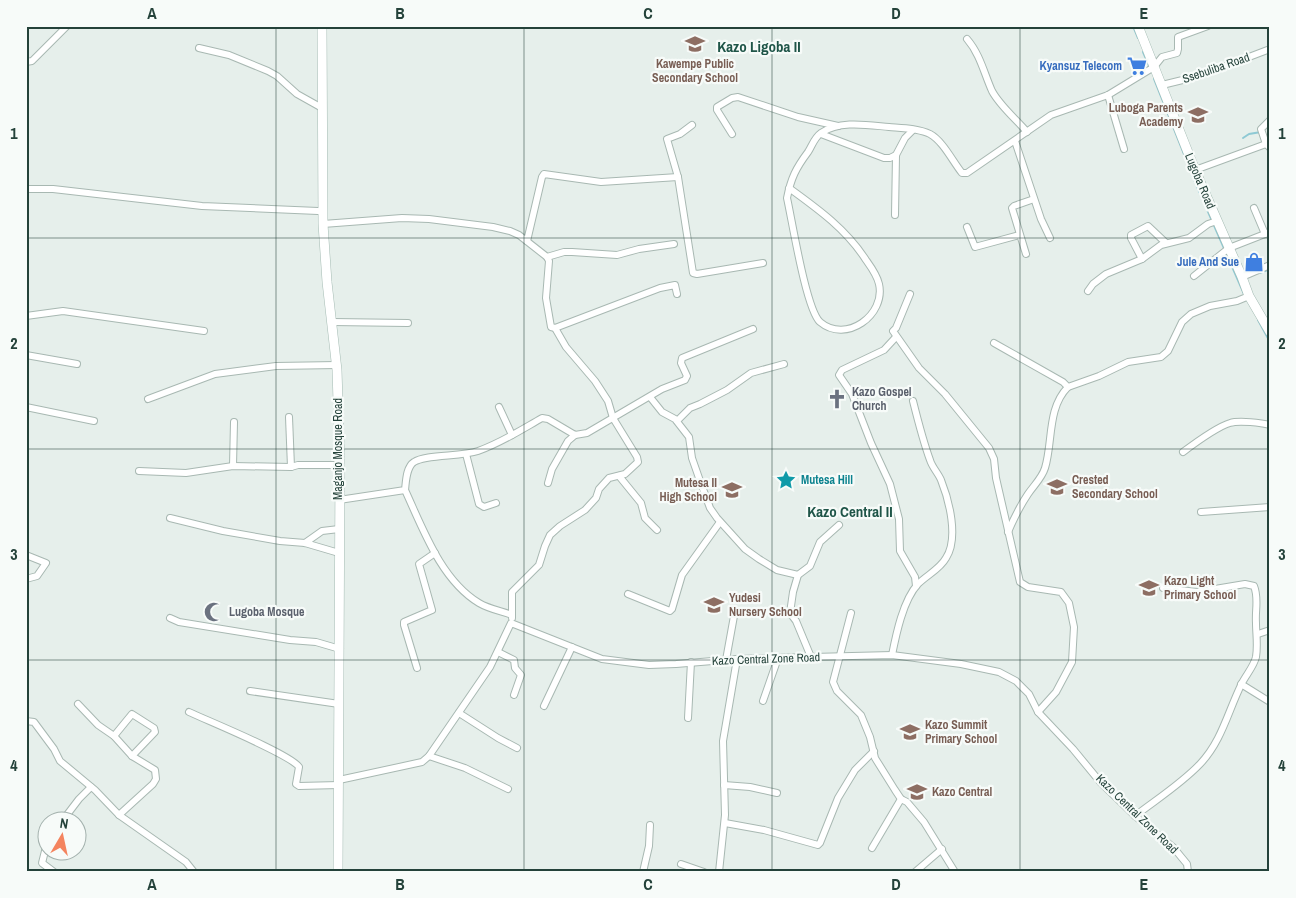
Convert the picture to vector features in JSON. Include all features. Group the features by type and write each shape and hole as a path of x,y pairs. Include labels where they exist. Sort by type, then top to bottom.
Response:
{"street":[{"path":"26,62 32,61 68,26"},
{"name":"Maganjo Mosque Road","path":"322,26 323,224 327,282 337,365 340,466 338,872"},
{"name":"Lugoba Road","path":"1138,26 1195,170 1249,296 1270,332"},
{"path":"732,134 717,108 732,98 742,99 798,117 838,126 860,124 931,134 945,149 962,173 972,170 1056,112 1108,95 1154,67 1162,57 1177,53 1178,37 1208,26"},
{"path":"966,39 974,49 995,95 1027,132"},
{"path":"199,48 229,54 268,71 277,76 297,94 322,108"},
{"name":"Ssebuliba Road","path":"1162,85 1199,76 1270,49"},
{"path":"1108,95 1124,150"},
{"path":"1195,170 1268,146 1261,129 1270,120"},
{"path":"692,125 680,134 667,139 678,177 693,273 697,274 762,264"},
{"path":"789,188 819,209 845,233 872,269 879,284 878,302 873,313 866,321 846,330 833,329 820,322 813,313 807,297 788,198 789,188 796,170 814,141 821,134 838,126"},
{"path":"895,215 896,155 905,138 913,130"},
{"path":"821,134 884,158 896,155"},
{"path":"1015,141 1041,219 1050,238"},
{"path":"527,241 544,174 615,182 678,177"},
{"path":"26,189 53,189 202,206 318,211"},
{"path":"1026,254 1012,207 1034,199"},
{"path":"1194,276 1229,248 1268,233 1254,208"},
{"path":"189,712 262,744 294,762 299,767 296,784 299,786 339,782 422,762 430,756 490,667 512,622 512,592 539,565 544,546 550,535 560,526 585,510 596,498 599,489 609,478 625,474 638,462 637,457 613,418 608,401 595,381 566,347 555,328 551,327 546,284 550,266 547,257 527,241 510,231 429,218 376,219 323,224"},
{"path":"1088,291 1093,284 1106,274 1142,259 1155,248 1166,243 1189,238 1208,224 1217,221"},
{"path":"967,226 975,247 1019,235"},
{"path":"1142,259 1131,235 1148,226 1166,243"},
{"path":"547,257 564,252 617,255 639,249 674,244"},
{"path":"1242,277 1270,265"},
{"path":"555,328 660,288 675,285 678,294"},
{"path":"910,294 893,331 918,368 945,394 990,448 994,459 996,478 1018,578 1021,584 1028,587 1061,592 1069,603 1074,627 1072,662 1056,692 1038,712"},
{"path":"1008,532 1023,502 1045,469 1050,434 1058,403 1063,392 1068,387 1099,376 1128,362 1161,357 1168,351 1182,322 1191,314 1210,306 1249,296"},
{"path":"26,316 63,311 204,331"},
{"path":"332,322 408,324"},
{"path":"548,483 552,469 568,441 575,435 587,433 662,389 687,378 680,363 682,358 754,329"},
{"path":"896,337 884,350 842,370 839,375 852,394 871,443 890,484 899,518 900,551 915,578 916,586"},
{"path":"994,343 1063,382 1068,387"},
{"path":"26,355 77,364"},
{"path":"677,421 690,408 726,390 751,373 784,364"},
{"path":"148,399 216,374 276,366 337,365"},
{"path":"650,397 662,412 677,421 689,437 692,458 701,485 710,508 720,522 759,559 777,570 798,575"},
{"path":"892,655 896,634 908,601 916,586 946,559 952,540 952,524 946,496 940,478 930,462 913,401"},
{"path":"499,407 512,435"},
{"path":"26,408 94,421"},
{"path":"289,417 291,467"},
{"path":"512,615 479,603 456,586 434,553 404,490 410,466 417,460 466,454 498,443 545,418 575,435"},
{"path":"234,422 234,466"},
{"path":"1183,452 1201,439 1230,423 1260,423 1270,426"},
{"path":"466,454 479,504 484,507 496,503"},
{"path":"140,471 186,474 234,466 340,466"},
{"path":"619,476 641,503 646,518 657,530"},
{"path":"339,500 404,490"},
{"path":"1201,512 1270,507"},
{"path":"170,518 222,531 280,541 305,543 339,553"},
{"path":"628,594 670,611 682,575 720,522"},
{"path":"811,657 796,621 790,613 793,592 798,575 810,566 820,542 839,525"},
{"path":"305,543 322,532 339,529"},
{"path":"417,668 404,622 432,610 419,564 434,553"},
{"path":"26,555 46,563 37,576 26,579"},
{"path":"1135,816 1190,773 1210,752 1219,739 1241,684 1256,658 1258,634 1256,590 1254,586 1246,584 1197,592 1163,588"},
{"path":"851,613 833,682 837,690 861,716 870,737 875,758 881,769 901,799 907,802 924,822 956,872"},
{"path":"726,660 734,616"},
{"path":"170,618 179,622 290,640 316,642 340,649"},
{"name":"Kazo Central Zone Road","path":"512,622 602,659 617,662 648,664 737,659 840,658 892,655 975,666 999,672 1016,681 1029,694 1038,712 1073,749 1101,783 1135,816 1172,847 1187,864 1188,872"},
{"path":"1258,634 1270,630"},
{"path":"544,706 572,647"},
{"path":"498,652 514,660 514,668 521,675 514,695"},
{"path":"763,701 778,658"},
{"path":"720,872 725,823 723,741 737,659"},
{"path":"688,718 691,662"},
{"path":"1241,684 1270,702"},
{"path":"250,692 339,704"},
{"path":"78,704 98,725 114,736 132,756 155,770 156,779 119,815"},
{"path":"459,713 517,748"},
{"path":"114,736 132,714 154,728 155,732 132,756"},
{"path":"26,720 34,722 54,749 60,761 91,787 119,815 186,862 194,872"},
{"path":"725,823 764,830 818,845 838,798 855,770 874,751"},
{"path":"430,756 465,768 508,789"},
{"path":"724,785 750,787 777,793"},
{"path":"71,810 91,787"},
{"path":"872,848 901,799"},
{"path":"643,872 649,846 650,824"},
{"path":"915,872 942,849"},
{"path":"43,860 42,863 54,872"},
{"path":"680,864 704,872"}],"waterway":[{"path":"1133,26 1138,38"},
{"path":"1143,52 1150,68"},
{"path":"1154,79 1195,182 1244,294"},
{"path":"1243,138 1249,134 1261,132"},
{"path":"1260,273 1270,269"},
{"path":"1258,320 1270,342"}],"place":[{"name":"Kawempe Public Secondary School","path":"695,44"},
{"name":"Kyansuz Telecom","path":"1137,66"},
{"name":"Luboga Parents Academy","path":"1198,115"},
{"name":"Jule And Sue","path":"1254,262"},
{"name":"Kazo Gospel Church","path":"837,399"},
{"name":"Mutesa Hill","path":"786,480"},
{"name":"Crested Secondary School","path":"1057,487"},
{"name":"Mutesa II High School","path":"732,490"},
{"name":"Kazo Light Primary School","path":"1149,588"},
{"name":"Yudesi Nursery School","path":"714,605"},
{"name":"Lugoba Mosque","path":"214,612"},
{"name":"Kazo Summit Primary School","path":"910,732"},
{"name":"Kazo Central","path":"917,792"}],"district":[{"name":"Kazo Ligoba II","path":"759,47"},
{"name":"Kazo Central II","path":"850,512"}]}
